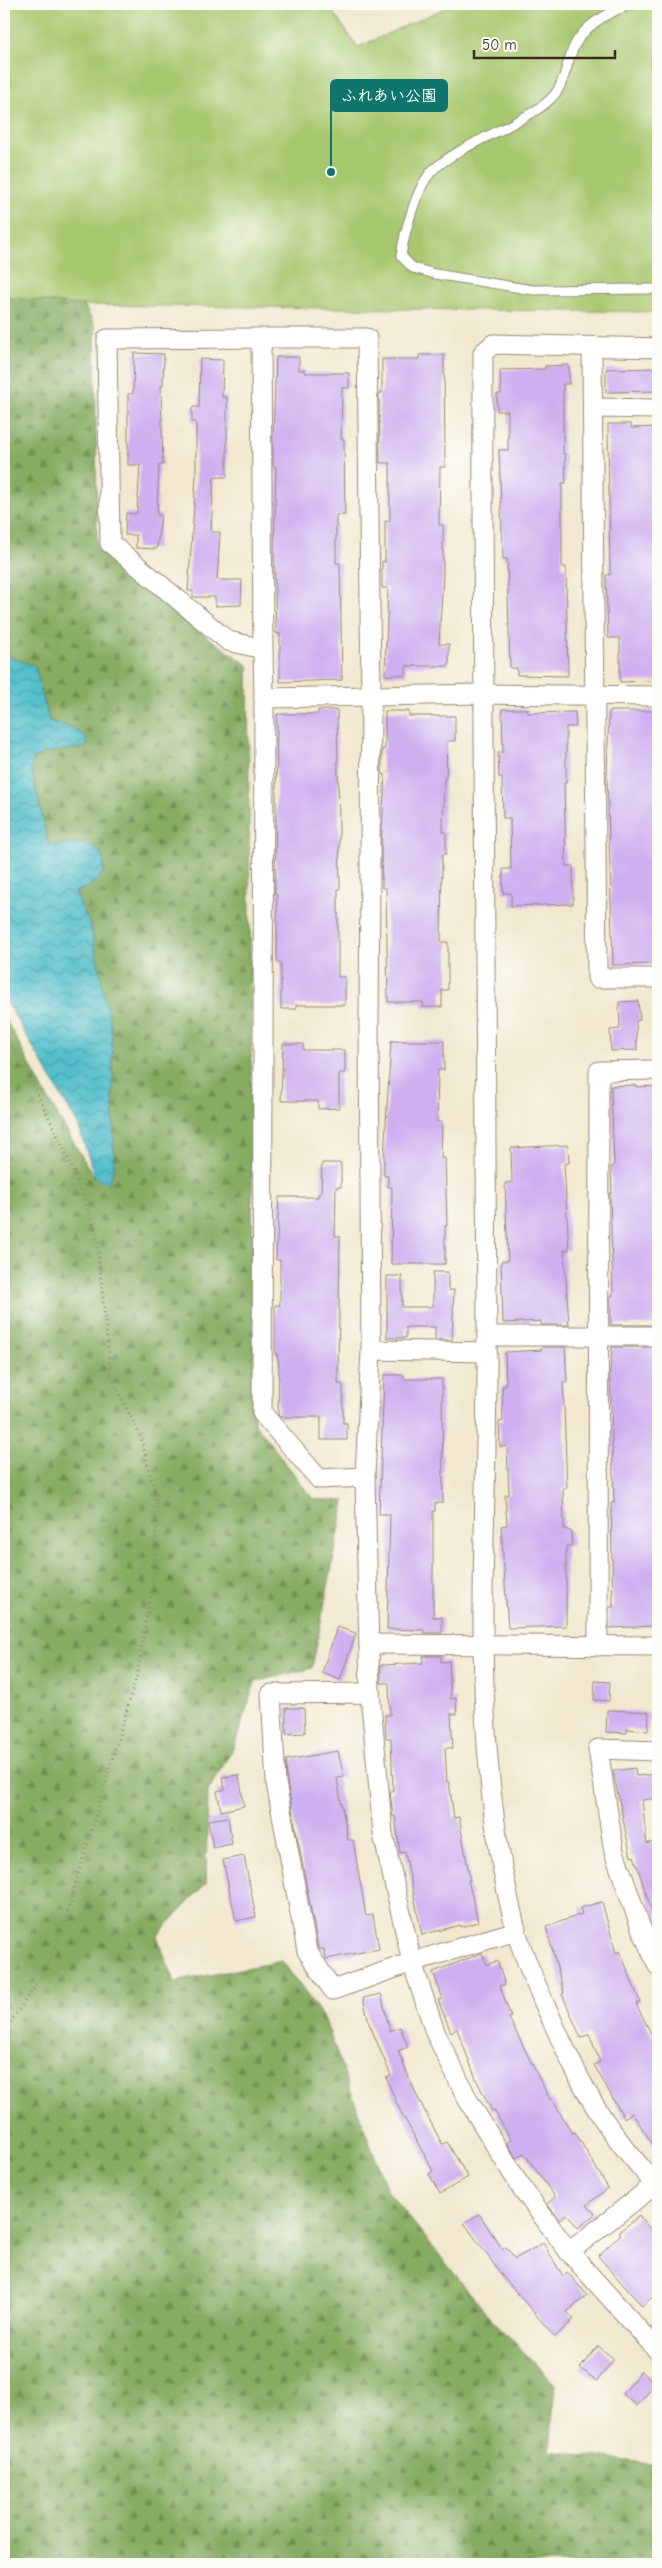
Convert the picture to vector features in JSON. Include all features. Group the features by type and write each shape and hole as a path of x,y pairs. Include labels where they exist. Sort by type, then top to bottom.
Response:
{"street":[{"path":"261,338 264,698 262,1413 319,1479 365,1477"},
{"path":"263,649 228,641 110,543 107,339 367,338 371,695 369,1026 371,1350 365,1477 370,1693 383,1834 412,1962 435,2032 468,2100 519,2184 569,2252 658,2351"},
{"path":"569,2252 657,2185 599,2113 581,2081 539,1990 516,1931 502,1868 486,1764 482,1646 487,1344 482,694 484,353 493,344 592,348 658,348"},
{"path":"592,348 594,408 597,978 658,978"},
{"path":"594,408 658,409"},
{"path":"264,698 482,694 658,696"},
{"path":"598,1646 599,1071 658,1070"},
{"path":"371,1350 598,1336 658,1336"},
{"path":"369,1644 658,1646"},
{"path":"370,1693 270,1694 276,1783 307,1951 333,1990 412,1962 516,1931"},
{"path":"658,1751 598,1750 614,1852 641,1928 658,1966"}],"lane":[{"path":"630,4 604,15 586,32 571,51 564,76 556,92 536,112 474,144 433,170 410,213 403,238 402,256 413,268 435,274 533,290 658,289"}],"path":[{"path":"4,1033 25,1069 67,1155 96,1232 111,1376 141,1438 157,1502 155,1567 134,1684 65,1920 45,1971 4,2032"}],"green space":[{"path":"4,4 327,4 358,47 454,4 658,4 658,312 84,305 4,297"},
{"path":"4,297 84,305 95,326 97,548 177,616 248,665 254,1422 313,1499 345,1501 312,1668 255,1682 234,1747 208,1791 206,1883 157,1936 174,1982 282,1961 324,2018 387,2190 487,2314 555,2384 550,2451 658,2465 658,2564 4,2564 4,1016 48,1099 94,1177 114,1150 91,927 75,892 91,887 84,844 49,846 32,774 33,760 43,753 86,747 76,729 49,721 35,666 4,655"}],"water":[{"path":"4,655 35,666 49,721 76,729 87,739 87,747 43,753 33,760 32,774 49,846 84,844 100,851 103,860 103,873 100,878 89,886 75,892 91,927 112,1032 114,1169 108,1184 95,1177 78,1125 4,997"}],"building":[{"path":"134,353 164,354 163,386 161,386 163,465 159,465 157,515 161,515 157,549 136,548 136,535 125,535 126,513 137,514 140,465 128,465 128,394 133,394"},
{"path":"419,355 444,355 445,467 440,467 439,525 443,525 443,575 439,644 449,644 449,666 406,666 406,675 385,675 388,588 382,588 382,561 385,562 385,521 390,521 390,463 380,463 379,393 382,393 382,359 419,359"},
{"path":"276,357 299,357 299,370 305,370 305,373 349,373 349,388 342,388 341,439 344,439 345,515 336,515 336,563 340,563 342,680 280,682 280,634 276,633 274,555 276,467 273,467 273,436"},
{"path":"200,359 223,360 222,397 227,397 227,477 214,477 211,532 220,532 217,580 242,580 241,605 215,606 215,597 193,597 193,591 188,591 196,477 196,422 192,422 192,407 199,407"},
{"path":"569,365 569,384 563,384 563,454 565,454 566,483 562,483 562,567 566,567 568,676 517,675 517,668 510,668 507,559 503,559 499,450 508,450 508,411 497,411 497,394 501,394 500,370 545,369 545,366"},
{"path":"658,368 658,391 606,392 606,369"},
{"path":"608,424 631,424 631,428 658,427 658,681 620,682 620,638 608,638 606,575 610,575"},
{"path":"502,709 528,709 528,713 575,712 576,727 566,727 566,783 564,783 566,866 573,866 573,904 511,906 511,893 503,893 503,869 511,869 510,818 503,818 502,777 499,777 498,752 503,752"},
{"path":"318,710 337,710 340,889 338,889 338,977 345,977 345,1005 296,1005 296,1009 281,1009 281,962 277,962 277,894 275,894 277,714 318,714"},
{"path":"385,711 409,711 409,716 455,716 455,741 447,741 446,779 444,779 443,832 446,832 446,854 442,854 441,942 448,942 448,990 442,990 442,1007 423,1007 423,1002 388,1002 386,888 382,888 381,847 385,774 382,774 382,749 385,749"},
{"path":"609,711 658,711 658,964 613,965 607,775"},
{"path":"638,1001 640,1020 636,1021 637,1050 611,1051 610,1030 620,1029 619,1002"},
{"path":"391,1041 444,1041 444,1070 438,1070 437,1122 442,1122 441,1158 445,1158 447,1226 445,1226 445,1264 391,1264 392,1187 388,1187 388,1176 384,1176 384,1157"},
{"path":"283,1044 303,1044 303,1050 345,1050 345,1073 339,1073 339,1108 318,1109 318,1101 281,1101"},
{"path":"636,1085 636,1087 658,1086 658,1325 611,1325 610,1296 613,1296 610,1193 612,1193 611,1167 614,1166 611,1086"},
{"path":"568,1145 569,1163 564,1164 569,1250 564,1250 569,1325 541,1325 541,1321 503,1323 501,1261 508,1261 505,1183 512,1182 511,1148"},
{"path":"322,1163 341,1163 341,1187 336,1187 335,1236 340,1236 338,1384 343,1384 343,1423 347,1423 347,1440 321,1440 321,1417 280,1417 278,1415 279,1365 277,1354 275,1354 275,1305 280,1305 280,1260 276,1260 279,1197 318,1197 318,1194 321,1194"},
{"path":"433,1272 448,1272 448,1290 454,1290 452,1340 435,1340 435,1327 406,1327 406,1338 387,1338 387,1276 402,1276 402,1307 433,1307"},
{"path":"542,1347 565,1347 567,1382 563,1382 567,1488 563,1488 564,1529 571,1531 572,1546 566,1546 566,1626 508,1628 501,1526 507,1525 505,1495 509,1495 507,1446 500,1447 499,1422 503,1421 502,1386 506,1386 505,1352 542,1350"},
{"path":"612,1347 658,1347 658,1626 609,1628 609,1607 613,1607 611,1503 614,1503 610,1373"},
{"path":"384,1375 404,1375 404,1379 442,1379 443,1503 435,1503 435,1511 433,1511 433,1617 442,1617 442,1633 424,1633 424,1630 387,1629 390,1514 379,1514"},
{"path":"337,1627 356,1633 340,1680 322,1673"},
{"path":"423,1656 441,1656 441,1662 449,1661 451,1699 456,1698 457,1714 451,1714 453,1748 445,1748 447,1782 449,1782 454,1818 459,1817 470,1880 468,1880 478,1922 422,1935 405,1852 400,1853 395,1816 393,1817 390,1791 393,1791 391,1738 386,1738 385,1715 390,1715 389,1683 381,1683 381,1665 423,1663"},
{"path":"595,1681 610,1682 609,1701 594,1700"},
{"path":"286,1708 304,1708 305,1733 286,1734"},
{"path":"607,1710 649,1712 648,1731 627,1729 627,1733 606,1732"},
{"path":"338,1751 344,1777 337,1778 348,1840 353,1840 366,1916 373,1915 379,1949 326,1959 324,1949 319,1949 318,1947 287,1782 286,1760"},
{"path":"635,1768 636,1776 658,1774 658,1798 642,1800 647,1844 652,1842 658,1867 658,1923 656,1924 634,1856 631,1857 613,1771"},
{"path":"239,1775 244,1806 221,1811 217,1791 225,1789 222,1777"},
{"path":"228,1817 232,1844 213,1848 208,1820"},
{"path":"244,1856 256,1917 236,1921 223,1860"},
{"path":"602,1902 616,1953 620,1951 640,2002 636,2004 658,2047 658,2152 632,2113 624,2118 594,2065 600,2062 589,2034 581,2038 562,1994 564,1993 546,1927 582,1914 580,1908"},
{"path":"482,1953 487,1965 497,1961 505,1984 500,1986 511,2017 509,2018 550,2100 552,2099 572,2133 575,2132 608,2188 587,2205 595,2214 578,2228 567,2214 560,2220 547,2204 555,2197 524,2153 516,2158 507,2142 511,2140 494,2110 492,2111 476,2079 457,2029 451,2032 438,2000 443,1999 433,1972"},
{"path":"381,1994 390,2031 400,2027 408,2047 398,2051 416,2094 442,2144 447,2142 468,2177 440,2194 429,2174 433,2171 399,2108 386,2078 391,2076 369,2023 363,1998"},
{"path":"479,2214 503,2250 506,2247 515,2259 543,2243 563,2276 567,2272 587,2295 567,2312 574,2319 555,2337 503,2277 464,2223"},
{"path":"639,2216 658,2238 658,2292 642,2306 598,2256 621,2234 619,2232"},
{"path":"598,2346 614,2359 597,2381 580,2368"},
{"path":"641,2371 656,2383 637,2406 623,2394"}],"place":[{"name":"ふれあい公園","path":"331,172"}]}
